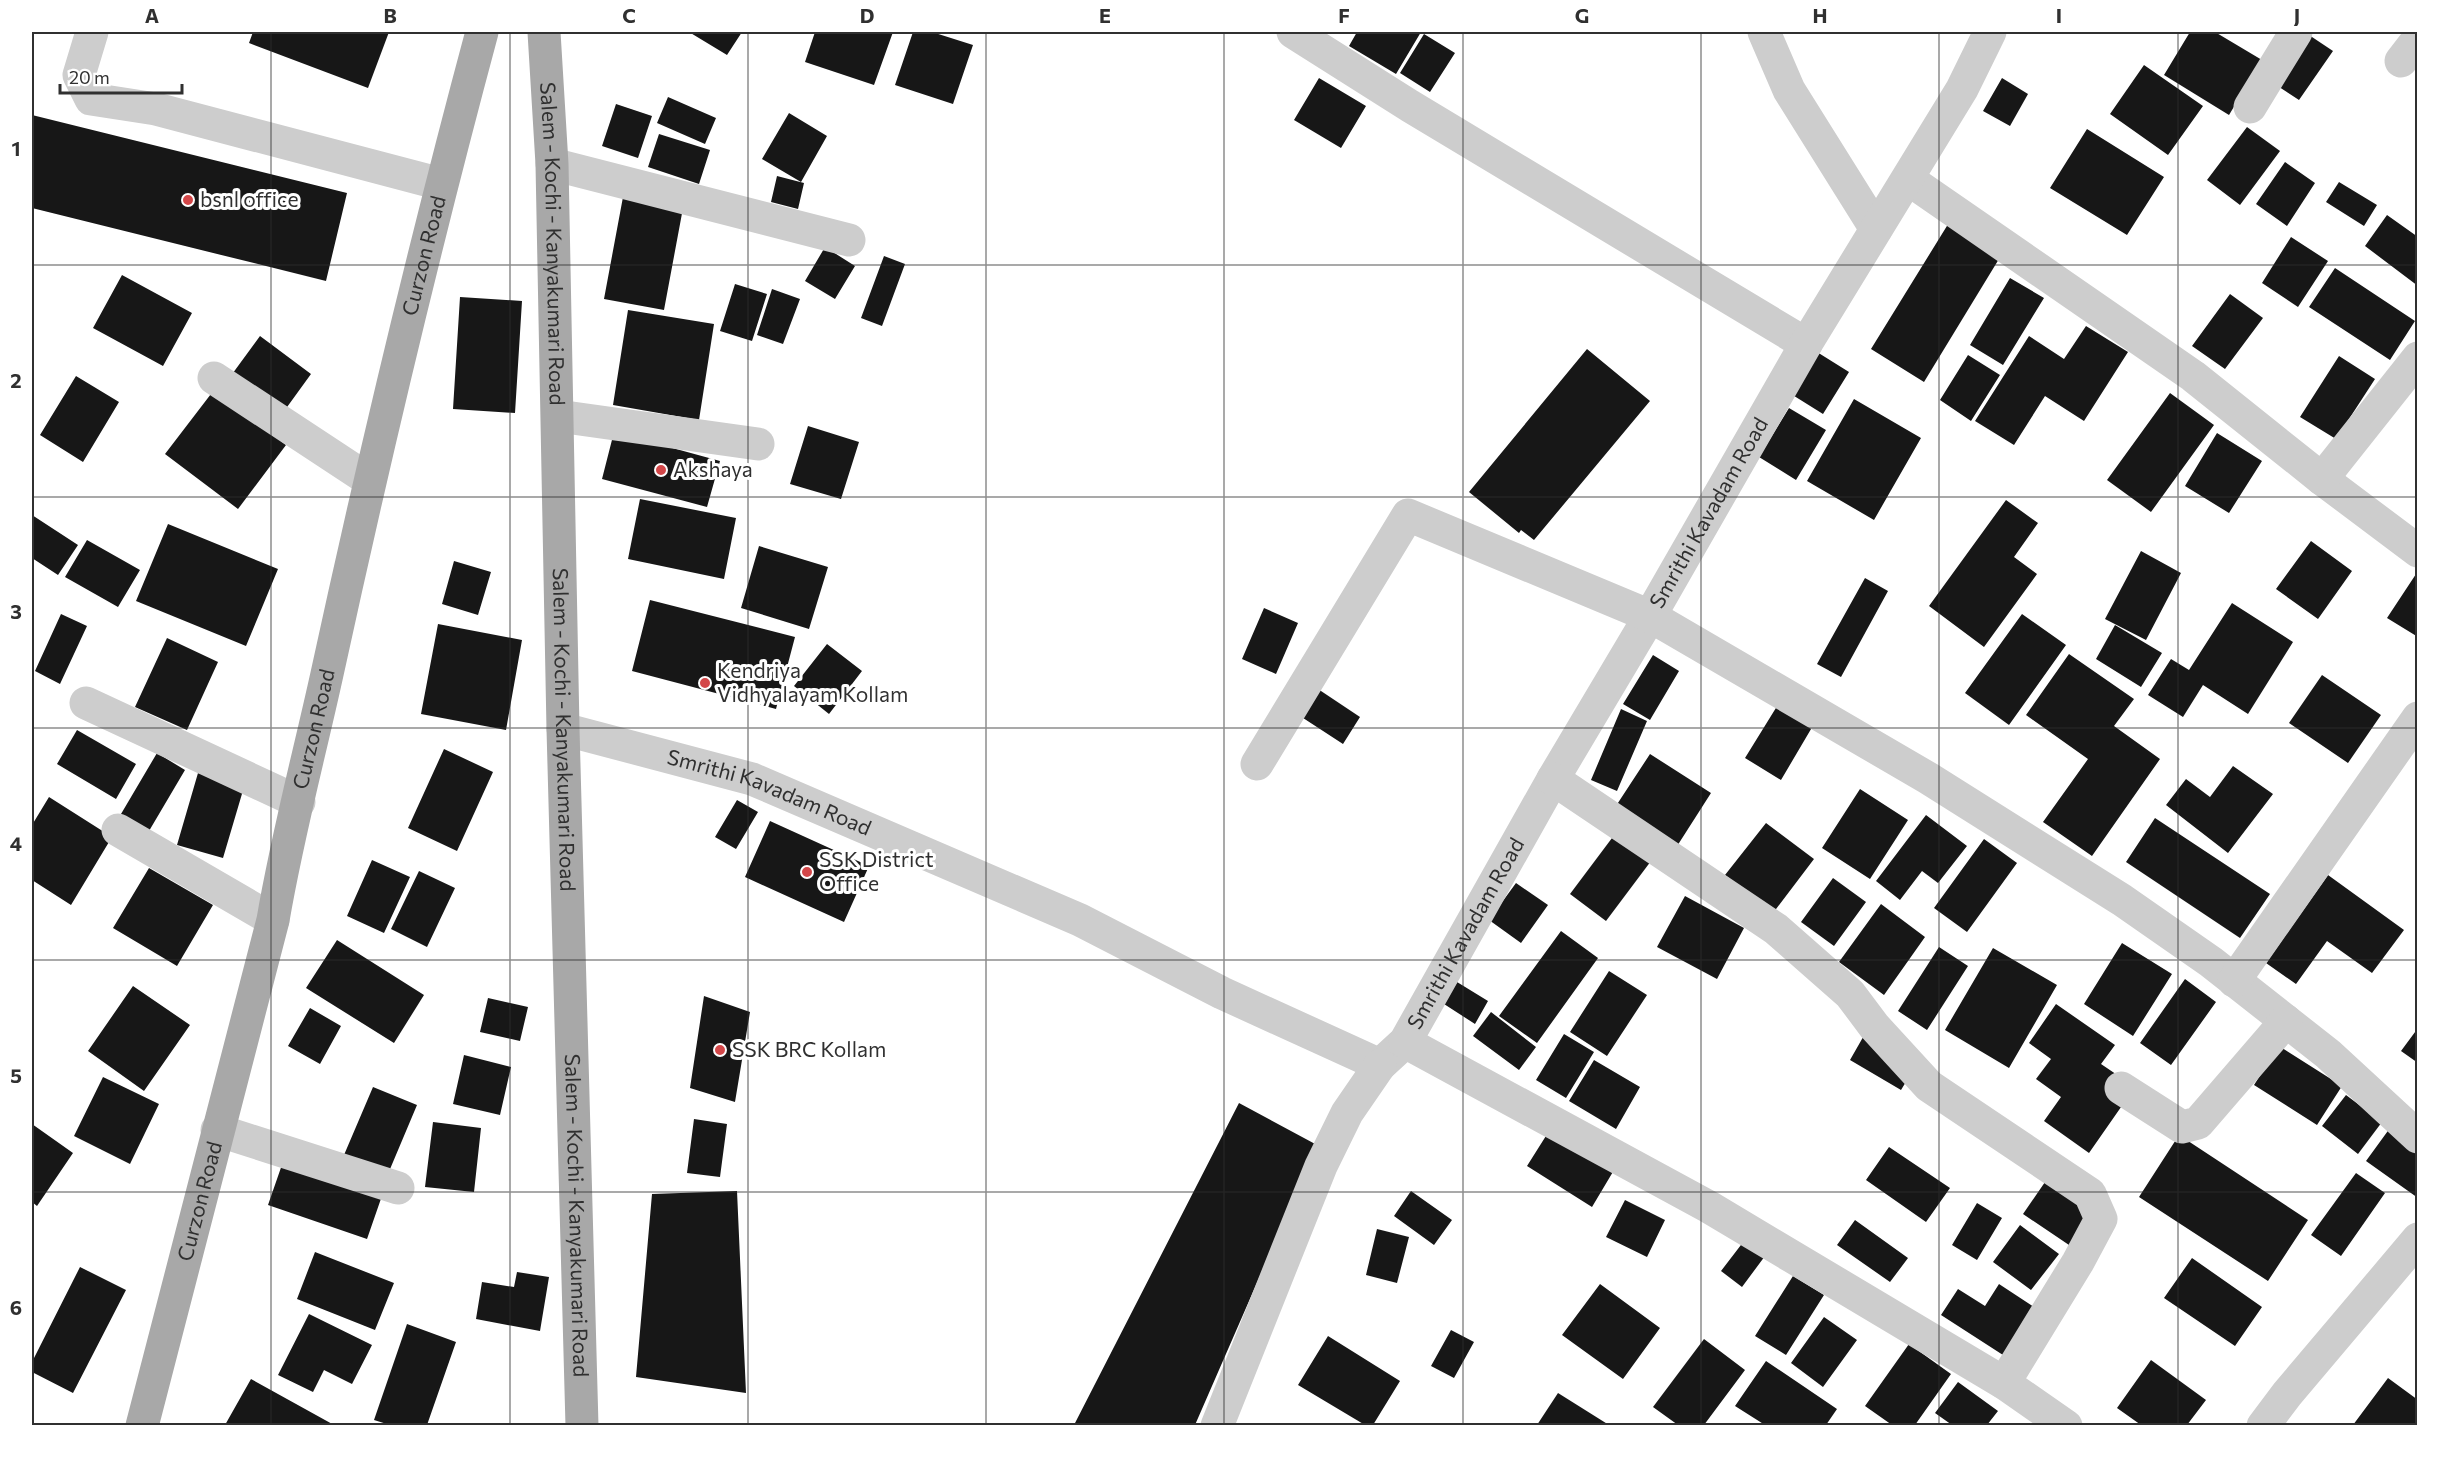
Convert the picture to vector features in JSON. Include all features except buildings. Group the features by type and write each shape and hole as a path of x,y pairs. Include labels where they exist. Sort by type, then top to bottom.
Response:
{"main road":[{"name":"Curzon Road","path":"142,1425 273,920 281,872 299,802 369,480 441,184 482,32"},
{"name":"Salem - Kochi - Kanyakumari Road","path":"544,32 552,164 563,729 582,1425"}],"street":[{"path":"92,32 80,75 91,99 156,109 441,184"},
{"path":"1293,32 1410,106 1806,344"},
{"path":"1764,32 1789,90 1876,229"},
{"name":"Smrithi Kavadam Road","path":"563,729 752,779 1080,920 1222,993 1380,1065 1406,1042 1553,779 1650,616 1806,344 1962,89 1990,32"},
{"path":"2250,107 2296,32"},
{"path":"552,164 849,240"},
{"path":"1908,179 2193,376 2322,479 2418,550"},
{"path":"2322,479 2418,358"},
{"path":"214,378 369,480"},
{"path":"558,416 758,444"},
{"path":"1257,764 1408,515 1650,616 1928,778 2122,900 2234,981 2328,1054 2418,1137"},
{"path":"86,703 299,802"},
{"path":"2234,981 2418,718"},
{"path":"1553,779 1776,929 1850,994 1874,1026 1929,1086 2090,1194 2101,1219 2078,1262 2004,1383"},
{"path":"118,830 273,920"},
{"path":"2121,1088 2182,1127 2198,1124 2286,1021"},
{"path":"1406,1042 1709,1208 2004,1383 2066,1425"},
{"path":"1217,1425 1322,1166 1347,1113 1380,1065"},
{"path":"218,1130 398,1188"},
{"path":"2263,1425 2418,1239"}],"place":[{"name":"bsnl office","path":"188,200"},
{"name":"Akshaya","path":"661,470"},
{"name":"Kendriya Vidhyalayam Kollam","path":"705,683"},
{"name":"SSK District Office","path":"807,872"},
{"name":"SSK BRC Kollam","path":"720,1050"}]}
